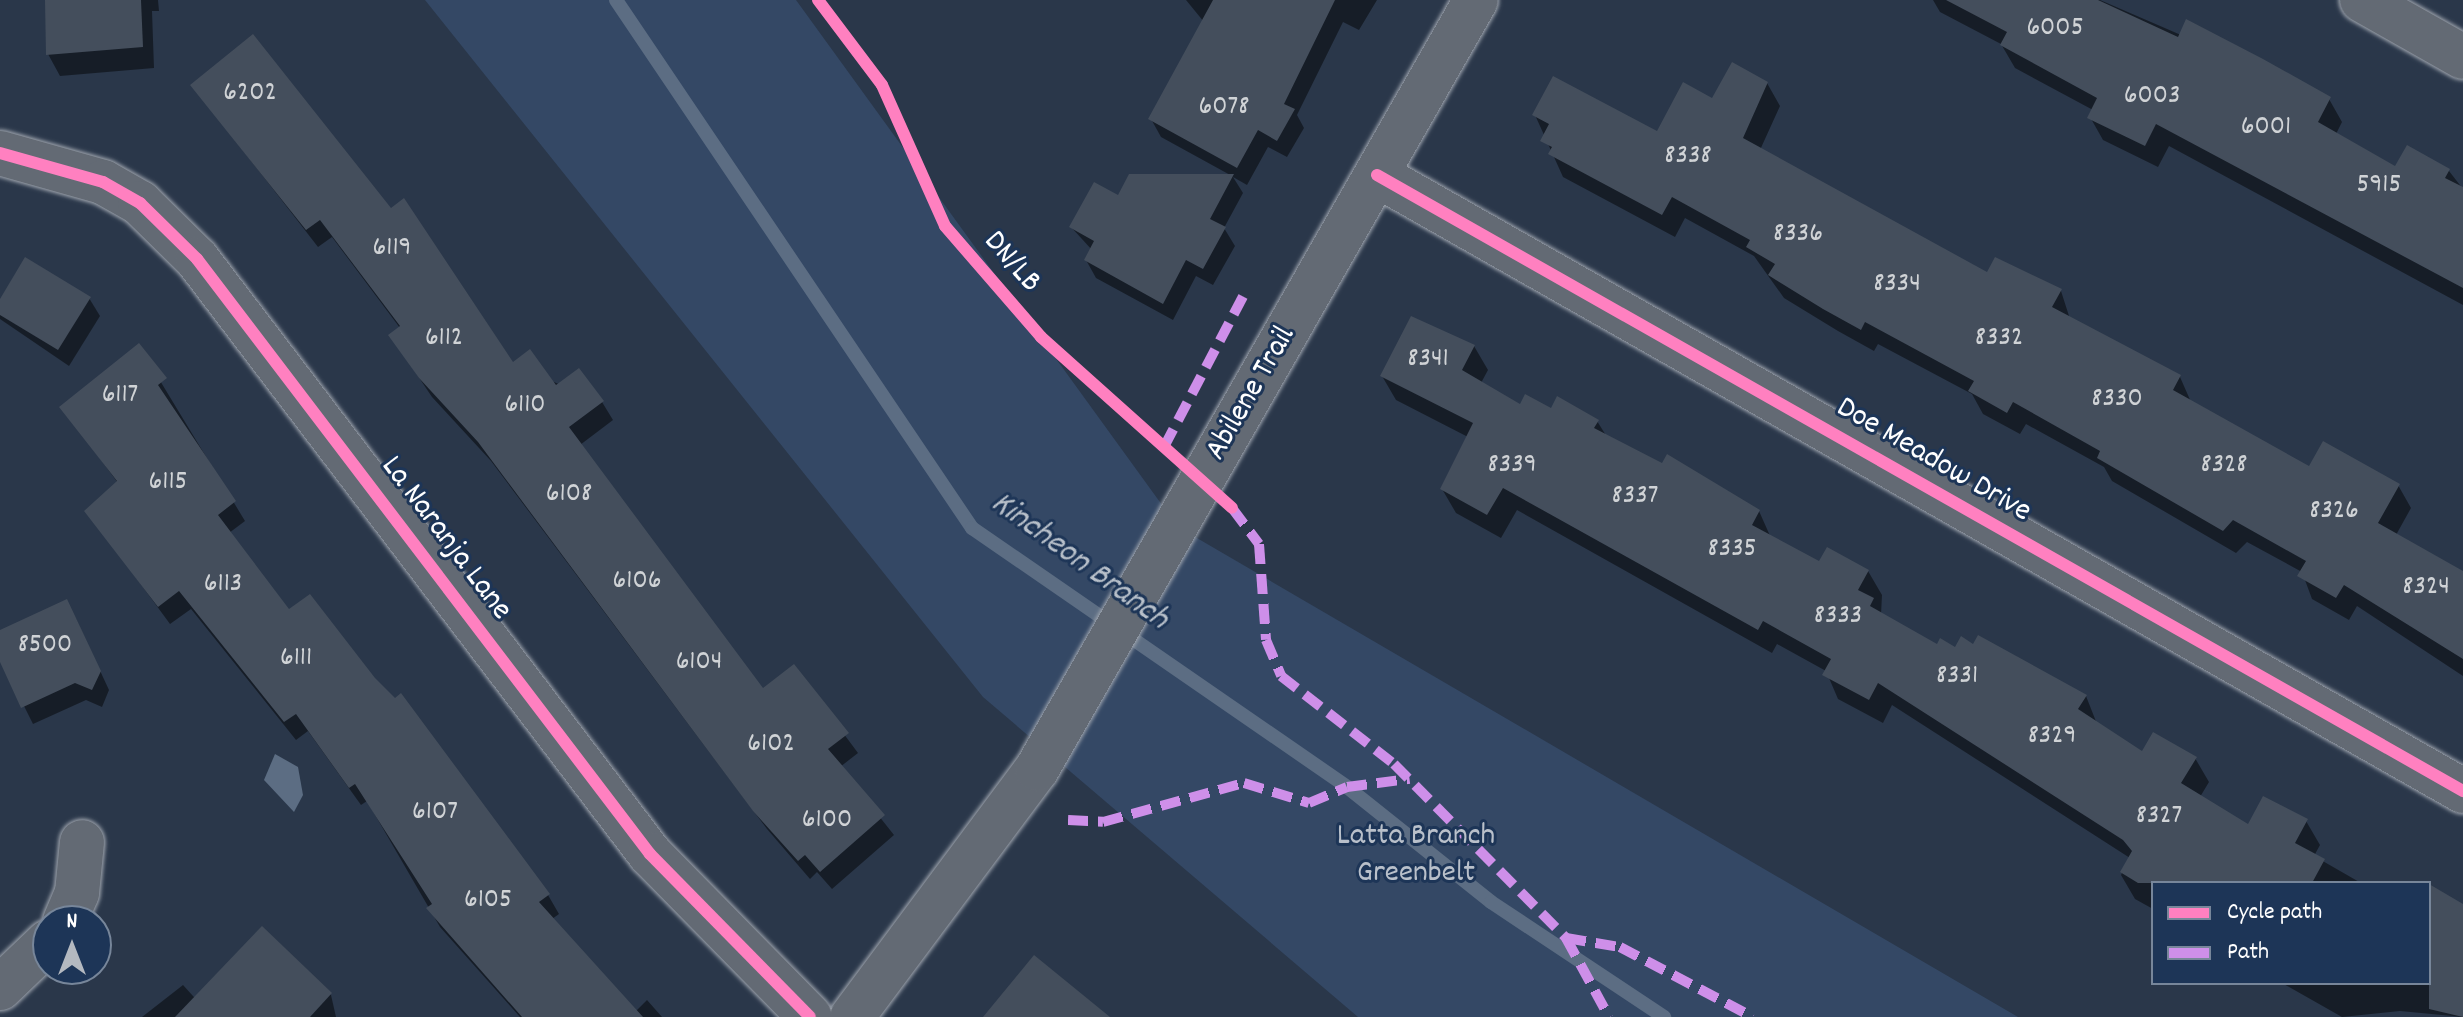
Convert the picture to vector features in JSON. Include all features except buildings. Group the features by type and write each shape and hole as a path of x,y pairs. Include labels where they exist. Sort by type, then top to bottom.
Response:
{"street":[{"name":"Abilene Trail","path":"852,1017 1037,769 1476,0"},
{"path":"2362,0 2463,57"},
{"name":"La Naranja Lane","path":"0,153 103,182 140,203 197,259 650,854 810,1017"},
{"name":"Doe Meadow Drive","path":"1377,175 2463,791"},
{"path":"72,905 77,893 82,842"},
{"path":"0,988 32,957"}],"green space":[{"name":"Latta Branch Greenbelt","path":"425,0 796,0 1178,527 2018,1017 1358,1017 983,697"}],"shaded area":[{"path":"275,754 298,767 303,795 294,812 264,780"}],"waterway":[{"name":"Kincheon Branch","path":"616,0 972,528 1347,787 1491,902 1664,1017"}],"marked path":[{"path":"1164,447 1245,293"},
{"path":"1232,508 1259,544 1266,640 1281,676 1394,764 1566,938 1609,1017"},
{"path":"1068,820 1103,822 1244,783 1309,803 1347,787 1409,779"},
{"path":"1566,938 1620,947 1753,1017"}],"cycle path":[{"name":"DN/LB","path":"818,0 882,85 945,226 1041,337 1232,508"},
{"path":"0,153 103,182 140,203 197,259 650,854 810,1017"},
{"path":"1377,175 2463,791"}]}
